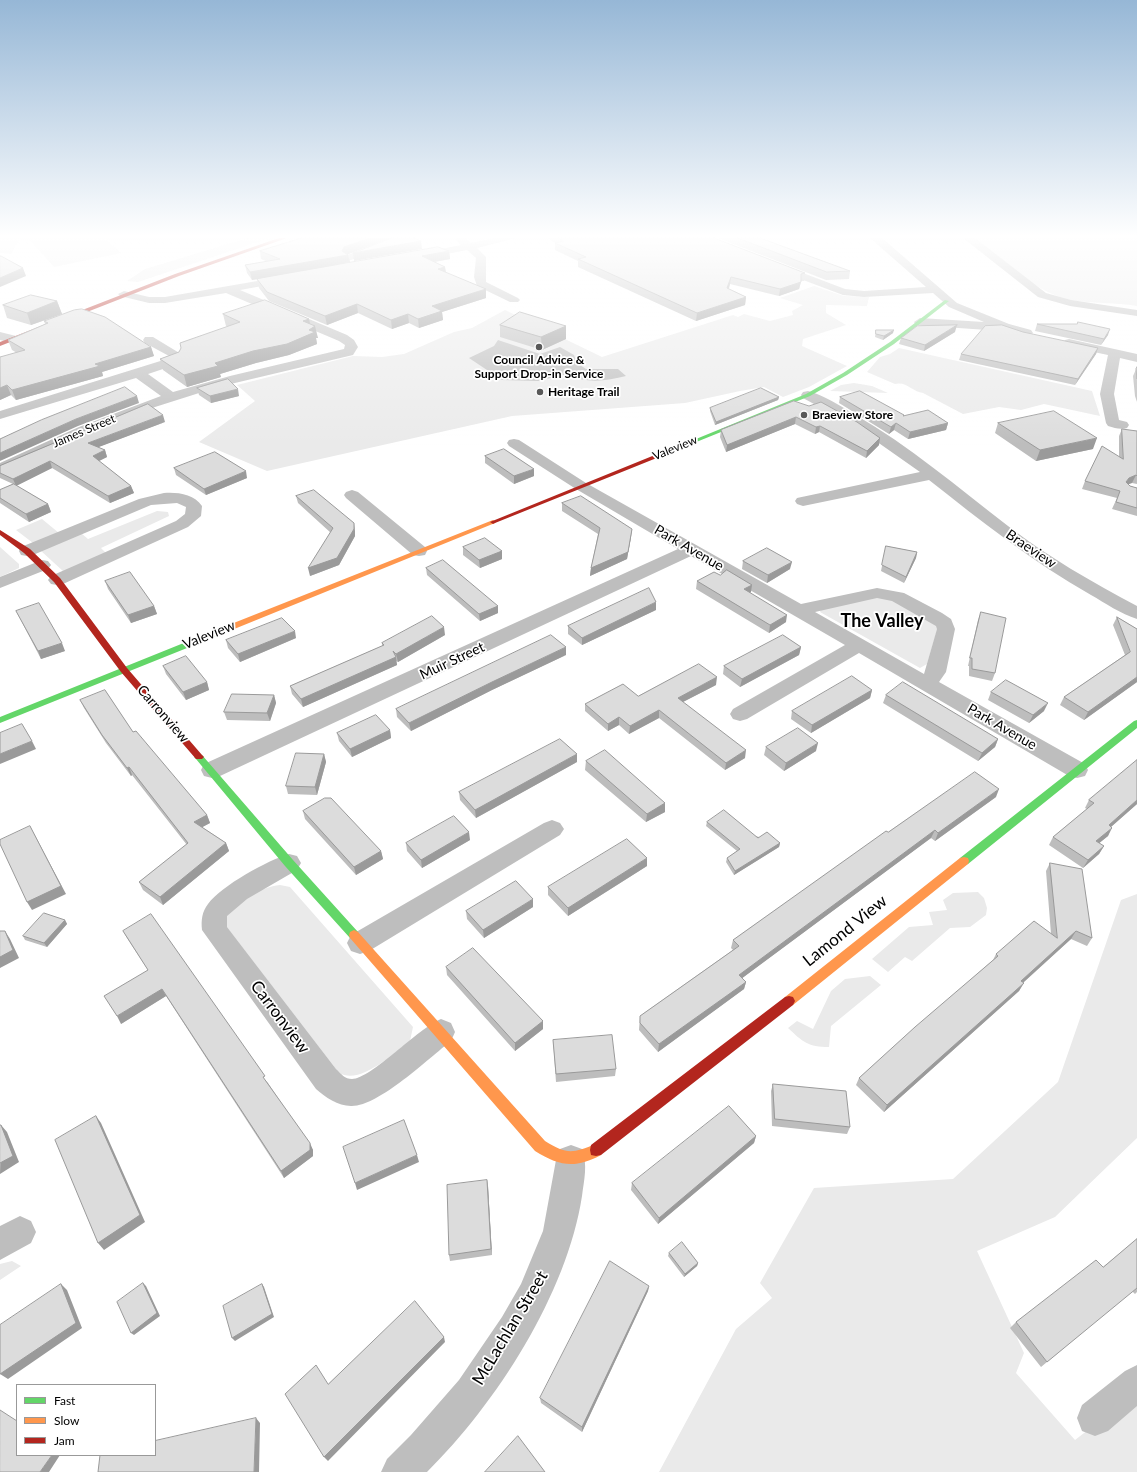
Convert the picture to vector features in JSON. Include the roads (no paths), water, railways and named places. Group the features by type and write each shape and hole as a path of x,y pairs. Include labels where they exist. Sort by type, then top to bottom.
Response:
{"street":[{"path":"0,344 92,307"},
{"name":"James Street","path":"0,469 93,426 171,397 349,352 352,347 350,342 343,338 269,307"},
{"name":"Valeview","path":"0,720 808,395 868,359 939,307"},
{"path":"959,307 1005,327 1042,337"},
{"path":"1092,307 1137,314"},
{"path":"920,322 1005,327"},
{"path":"0,336 12,339"},
{"path":"0,415 177,360 175,354 150,340"},
{"path":"1056,340 1137,358"},
{"path":"1115,353 1107,394 1113,423 1122,425"},
{"path":"138,373 171,397"},
{"name":"Braeview","path":"808,395 880,435 934,474 1029,548 1058,568 1137,613"},
{"name":"Park Avenue","path":"514,443 581,486 1077,770"},
{"path":"803,501 934,474"},
{"path":"352,495 419,551"},
{"path":"27,551 151,500 180,498 194,506 193,516 182,524 57,580"},
{"name":"Carronview","path":"0,532 27,551 57,580 124,670 212,770 289,863 441,1032 540,1146 554,1157 571,1160"},
{"name":"Muir Street","path":"212,770 540,621 692,549"},
{"path":"0,583 42,565"},
{"path":"797,610 877,593 898,597 936,617 944,623 946,629 936,672 928,684"},
{"path":"740,714 859,645"},
{"name":"Lamond View","path":"571,1160 583,1158 602,1146 766,1019 1137,723"},
{"path":"360,943 552,829"},
{"name":"Carronview","path":"289,863 227,900 215,913 214,926 215,930 326,1079 335,1088 344,1092 356,1092 370,1086 441,1032"},
{"name":"McLachlan Street","path":"400,1472 425,1450 457,1412 496,1358 526,1307 548,1263 559,1230 571,1160"},
{"path":"1095,1418 1137,1382"}],"place":[{"name":"Council Advice & Support Drop-in Service","path":"539,347"},
{"name":"Heritage Trail","path":"540,392"},
{"name":"Braeview Store","path":"804,415"}],"district":[{"name":"The Valley","path":"882,621"}]}
